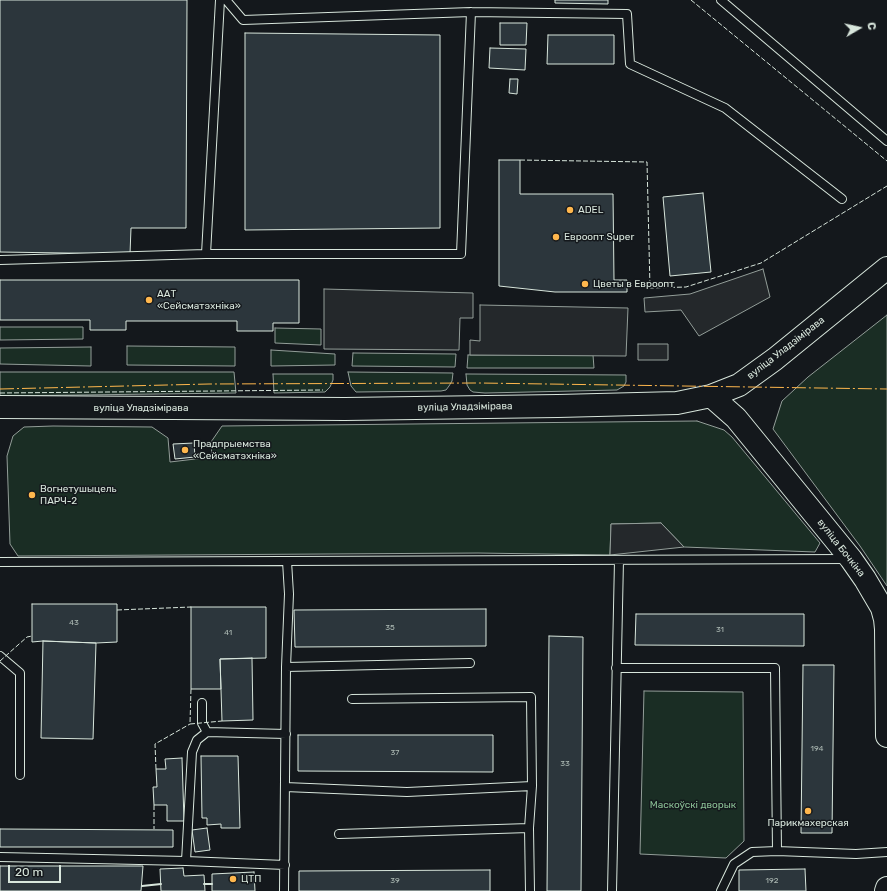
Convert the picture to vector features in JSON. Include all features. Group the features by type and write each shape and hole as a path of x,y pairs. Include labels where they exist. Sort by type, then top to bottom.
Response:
{"main road":[{"name":"вуліца Уладзімірава","path":"0,407 345,409 677,403 711,396 738,385 768,363 887,268"},
{"name":"вуліца Бочкіна","path":"711,396 736,418 851,559 882,608 887,629 887,736"}],"lane":[{"path":"206,254 220,0"},
{"path":"226,0 243,20 471,12 627,14 630,64 725,108 842,199"},
{"path":"721,0 887,141"},
{"path":"0,260 206,254 461,254 471,12"},
{"path":"0,562 851,559"},
{"path":"612,891 619,560"},
{"path":"284,891 286,667 289,594 287,561"},
{"path":"0,656 20,674 20,775"},
{"path":"286,667 470,663"},
{"path":"616,668 775,668 777,851"},
{"path":"352,699 531,697 532,786 529,828 530,891"},
{"path":"202,703 202,723 207,732"},
{"path":"186,861 192,752 197,740 207,732 286,734"},
{"path":"285,787 407,792 532,786"},
{"path":"339,834 529,828"},
{"path":"721,891 734,864 752,852 777,851 856,854 887,852"},
{"path":"0,857 186,861 285,865"}],"green space":[{"path":"887,315 887,586 860,546 773,429 782,401 808,377"},
{"path":"0,327 83,327 83,339 0,340"},
{"path":"275,328 321,329 321,345 275,343"},
{"path":"127,346 235,347 235,366 127,365"},
{"path":"91,347 91,366 0,364 0,348"},
{"path":"271,350 335,354 335,365 271,366"},
{"path":"353,353 456,354 455,367 352,366"},
{"path":"468,355 593,355 594,368 467,368"},
{"path":"0,372 234,372 236,393 0,396"},
{"path":"348,372 453,373 452,381 449,386 446,390 441,391 356,392 351,386"},
{"path":"273,374 333,374 333,380 330,387 325,392 274,393"},
{"path":"466,374 626,375 626,382 624,386 617,390 485,393 473,392 470,390 467,385"},
{"path":"697,421 724,430 732,437 820,543 815,552 684,547 661,523 611,524 610,555 478,553 18,556 10,544 7,456 13,436 24,427 152,427 168,438 170,462 212,457 211,442 222,426"},
{"name":"Маскоўскі дворык","path":"644,691 743,692 744,841 726,858 640,854"}],"shaded area":[{"path":"763,269 770,297 699,336 681,310 645,312 644,298 690,294"},
{"path":"324,289 473,293 473,318 460,318 459,350 324,349"},
{"path":"480,305 628,308 626,356 470,355 470,340 480,341"},
{"path":"638,344 668,344 668,360 638,360"},
{"path":"661,523 684,547 610,555 611,524"}],"building":[{"path":"0,0 187,0 186,228 131,228 130,254 0,252"},
{"path":"555,0 608,0 608,4 555,3"},
{"path":"500,23 527,23 526,45 500,45"},
{"path":"245,33 440,35 440,228 245,230"},
{"path":"548,35 614,35 614,64 547,64"},
{"path":"490,48 526,49 525,70 489,68"},
{"path":"510,79 518,79 517,94 509,93"},
{"name":"Евроопт Super","path":"499,160 520,160 520,194 613,194 614,280 627,280 627,292 555,292 499,286"},
{"path":"703,193 711,272 670,276 663,197"},
{"name":"ААТ «Сейсматэхніка»","path":"0,280 299,280 299,323 273,323 273,331 237,331 237,321 126,321 126,330 90,330 90,320 0,320"},
{"path":"194,443 195,457 175,459 173,444"},
{"path":"32,604 117,604 117,642 32,642"},
{"path":"191,607 266,607 266,658 220,659 221,689 191,689"},
{"path":"486,609 486,646 295,647 294,610"},
{"path":"636,614 804,614 804,646 635,645"},
{"path":"549,636 583,637 581,891 547,891"},
{"path":"43,641 96,643 93,739 41,738"},
{"path":"252,658 253,720 222,721 220,659"},
{"path":"803,665 834,665 832,833 801,833"},
{"path":"298,735 493,735 493,772 298,771"},
{"path":"201,756 238,756 240,828 221,828 221,824 207,825 207,818 202,818"},
{"path":"182,758 184,821 167,821 167,805 154,805 153,787 157,787 156,769 166,769 165,759"},
{"path":"207,828 210,850 195,852 192,830"},
{"path":"0,829 173,830 173,847 0,847"},
{"path":"0,866 143,866 141,891 0,891"},
{"path":"183,868 184,876 204,875 205,891 161,891 160,869"},
{"path":"805,869 806,891 739,891 739,870"},
{"path":"490,870 490,891 299,891 299,871"},
{"name":"ЦТП","path":"254,872 255,891 212,891 212,874"}],"fence":[{"path":"691,0 887,161"},
{"path":"520,160 647,162 650,288 686,287 761,263 887,186"},
{"path":"0,393 323,390"},
{"path":"117,610 191,607"},
{"path":"0,661 27,637 32,636"},
{"path":"191,689 190,724 222,721"},
{"path":"156,769 155,744 190,724"},
{"path":"154,805 154,829"}],"wall":[{"path":"142,886 161,884"},
{"path":"204,884 212,884"}],"power":[{"path":"0,389 209,384 479,383 887,389"}],"place":[{"name":"ADEL","path":"570,210"},
{"name":"Евроопт Super","path":"556,237"},
{"name":"Цветы в Евроопт","path":"585,284"},
{"name":"ААТ «Сейсматэхніка»","path":"149,300"},
{"name":"Прадпрыемства «Сейсматэхніка»","path":"185,450"},
{"name":"Вогнетушыцель ПАРЧ-2","path":"32,495"},
{"name":"Парикмахерская","path":"808,811"},
{"name":"ЦТП","path":"233,879"}]}
